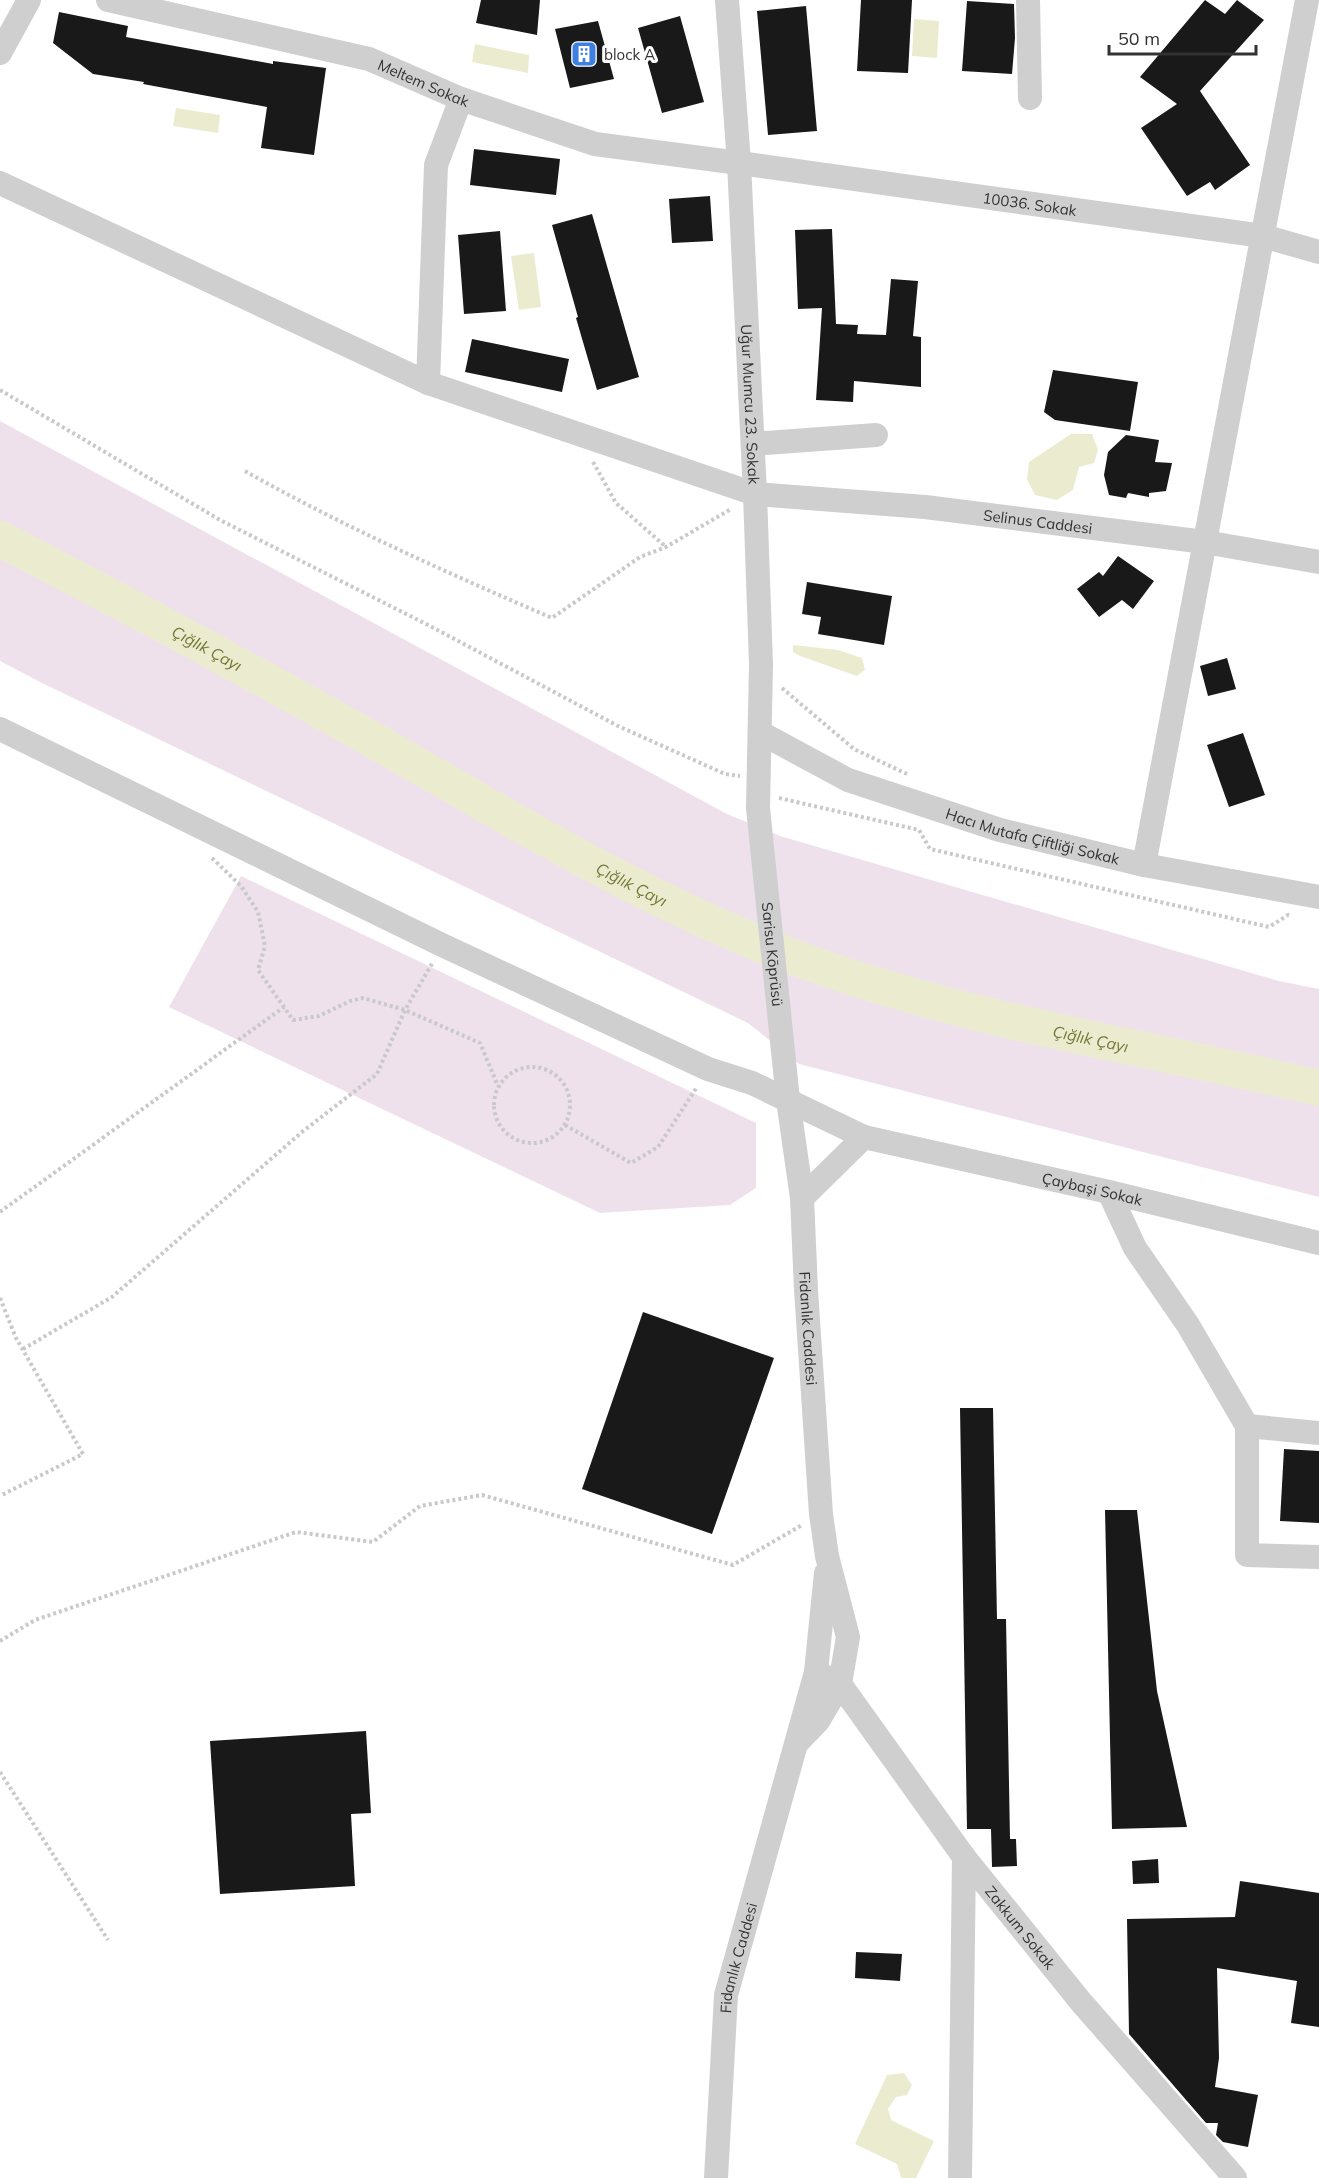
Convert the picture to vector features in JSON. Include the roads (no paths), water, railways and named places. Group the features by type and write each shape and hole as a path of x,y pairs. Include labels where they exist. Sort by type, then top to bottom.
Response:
{"street":[{"path":"0,53 29,0"},
{"name":"Meltem Sokak","path":"108,0 369,59 461,99 595,144 739,163"},
{"name":"Uğur Mumcu 23. Sokak","path":"727,0 739,163 753,444 761,664 759,794"},
{"path":"1028,0 1030,98"},
{"path":"1144,865 1307,0"},
{"path":"428,383 436,165 461,99"},
{"name":"10036. Sokak","path":"739,163 1263,236 1319,252"},
{"name":"Selinus Caddesi","path":"0,183 428,383 755,494 925,507 1205,542 1319,562"},
{"path":"753,444 876,435"},
{"name":"Çaybaşi Sokak","path":"0,729 442,945 708,1069 752,1083 864,1137 1109,1192 1319,1243"},
{"name":"Hacı Mutafa Çiftliği Sokak","path":"761,733 848,780 1000,830 1144,865 1319,897"},
{"name":"Sarisu Kōprüsü","path":"759,794 788,1100"},
{"name":"Fidanlık Caddesi","path":"788,1100 802,1198 821,1514 827,1556 848,1637 840,1684 818,1721 797,1743"},
{"path":"802,1198 864,1137"},
{"path":"1109,1192 1135,1248 1188,1325 1247,1426 1247,1555 1319,1557"},
{"path":"1247,1426 1319,1433"},
{"name":"Fidanlık Caddesi","path":"716,2178 726,1995 816,1672 827,1556"},
{"name":"Zakkum Sokak","path":"816,1672 840,1684 964,1857 1081,2002 1235,2178"},
{"path":"960,2178 964,1857"}],"waterway":[{"name":"Çığlık Çayı","path":"0,539 240,666 583,859 686,912 739,935 793,957 923,999 1054,1031 1319,1088"}],"place":[{"name":"block A","path":"584,54"}]}
